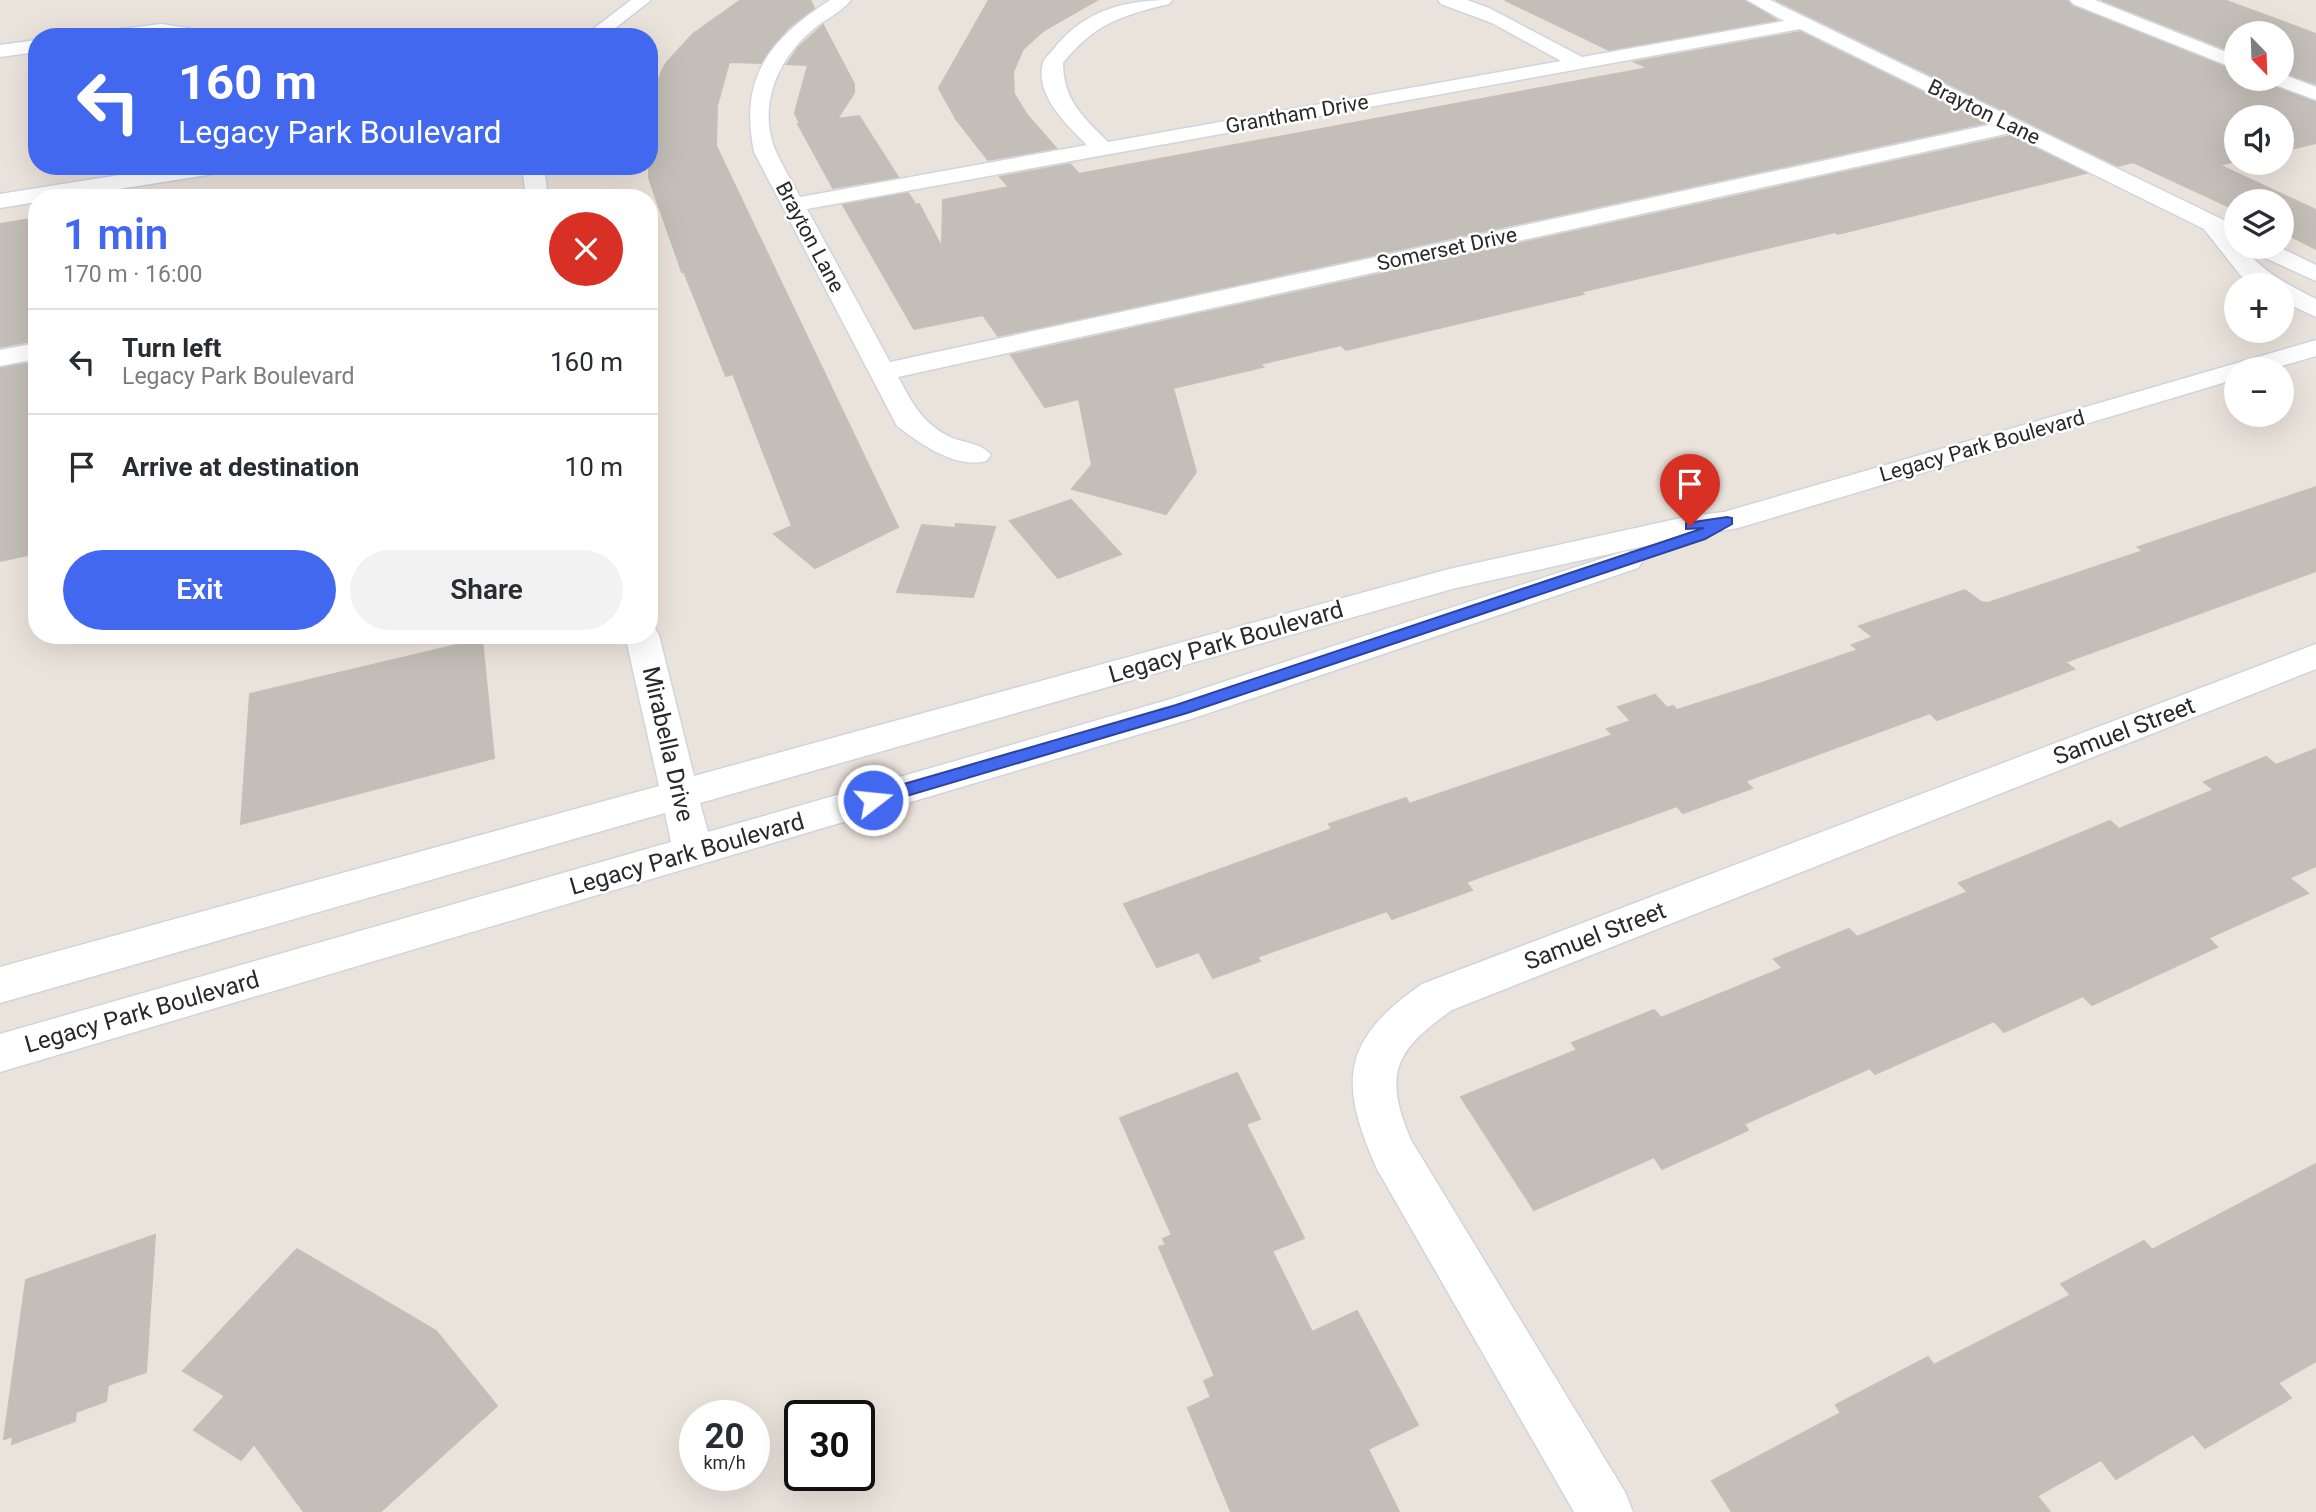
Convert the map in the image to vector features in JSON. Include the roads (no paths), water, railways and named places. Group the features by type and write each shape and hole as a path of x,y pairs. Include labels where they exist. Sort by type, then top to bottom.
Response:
{"street":[{"path":"604,28 642,0"},
{"name":"Brayton Lane","path":"842,0 814,18 786,45 768,71 759,93 759,135 765,152 907,420 921,432 954,450 976,456"},
{"path":"1103,149 1068,113 1054,93 1053,63 1081,30 1103,16 1163,0"},
{"path":"1447,0 1494,15 1579,63"},
{"name":"Brayton Lane","path":"1756,0 2224,229"},
{"path":"2079,0 2224,58"},
{"name":"Grantham Drive","path":"793,205 1802,23"},
{"path":"0,51 28,47"},
{"path":"2294,86 2316,94"},
{"name":"Somerset Drive","path":"883,372 2012,126"},
{"path":"68,189 147,175"},
{"path":"0,201 28,196"},
{"name":"Brayton Lane","path":"2213,224 2253,273"},
{"path":"2285,259 2316,274"},
{"path":"2294,297 2316,309"},
{"path":"2284,357 2316,348"},
{"path":"0,358 28,353"},
{"name":"Legacy Park Boulevard","path":"0,985 1449,579 1690,526 1727,521 2224,375"},
{"name":"Legacy Park Boulevard","path":"0,1053 1181,709 1700,536 1727,521"},
{"name":"Mirabella Drive","path":"644,644 693,852"},
{"name":"Samuel Street","path":"1605,1512 1394,1154 1378,1120 1372,1090 1377,1057 1391,1031 1437,997 2316,656"}]}
